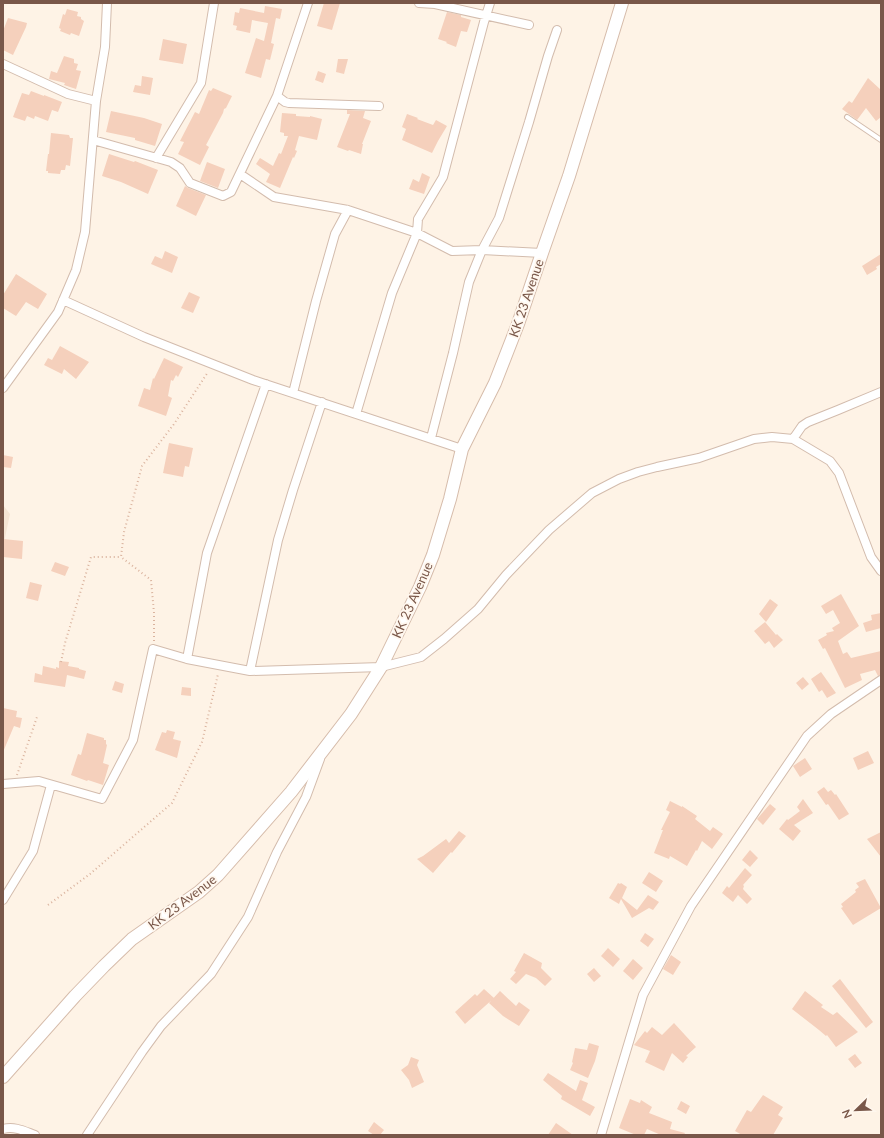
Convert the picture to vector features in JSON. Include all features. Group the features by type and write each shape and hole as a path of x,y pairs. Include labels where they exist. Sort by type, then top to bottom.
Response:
{"main road":[{"name":"KK 23 Avenue","path":"3,1077 75,996 132,939 199,892 218,875 291,792 351,714 381,667 420,586 432,555 450,499 462,449 495,383 518,324 569,176 622,3"}],"street":[{"path":"3,388 58,312 76,270 85,232 96,101 105,47 107,3"},
{"path":"156,158 201,84 214,3"},
{"path":"93,140 171,162 180,168 190,183 223,196 231,192 277,96 308,3"},
{"path":"420,3 435,4 529,25"},
{"path":"356,414 392,293 417,233 418,219 443,177 490,3"},
{"path":"431,438 470,282 482,250 499,218 557,30"},
{"path":"3,64 68,94 96,101"},
{"path":"277,96 289,103 379,106"},
{"path":"240,174 274,197 348,210 417,233 452,251 482,250 542,254"},
{"path":"293,393 335,234 348,210"},
{"path":"63,300 144,337 266,384 462,449"},
{"path":"187,658 208,553 266,384"},
{"path":"793,439 802,426 808,422 881,392"},
{"path":"250,671 278,540 292,490 322,402"},
{"path":"3,784 39,781 102,799 133,740 153,649 187,658 250,671 381,667 421,657 478,609 506,575 549,530 592,493 619,479 638,472 699,458 754,439 772,437 793,439 830,461 839,473 871,557 881,571"},
{"path":"601,1135 643,995 691,906 807,736 831,714 881,680"},
{"path":"87,1135 161,1026 211,974 248,917 277,852 306,797 324,749"},
{"path":"3,900 33,851 51,785"},
{"path":"3,1129 17,1128 35,1135"}],"lane":[{"path":"847,117 881,140"}],"path":[{"path":"121,557 124,532 142,466 174,424 213,364"},
{"path":"61,662 65,643 91,557 121,557 151,580 154,613 153,649"},
{"path":"48,905 90,874 172,803 202,742 221,665"},
{"path":"14,783 37,717"}],"shaded area":[{"path":"3,505 10,514 3,547"}],"building":[{"path":"324,3 340,3 332,30 317,26"},
{"path":"265,6 282,9 280,19 276,18 271,43 274,44 270,60 266,59 261,78 245,73 256,38 264,41 268,23 252,20 250,33 236,30 237,26 233,25 235,12 239,13 240,8 264,13"},
{"path":"67,9 78,12 77,16 81,17 84,21 79,36 71,33 70,35 60,31 61,29 59,28 63,14 65,15"},
{"path":"447,12 461,15 461,17 471,20 467,32 461,31 456,47 438,39"},
{"path":"8,18 27,23 13,55 3,50 3,31"},
{"path":"163,39 187,44 183,64 159,60"},
{"path":"64,56 74,59 74,63 78,64 76,70 81,71 76,89 64,85 65,83 49,79 51,71 57,73"},
{"path":"338,59 348,59 344,74 336,72"},
{"path":"318,71 326,74 323,83 315,80"},
{"path":"142,76 153,78 150,95 133,92 135,85 141,86"},
{"path":"868,78 881,90 881,117 876,121 866,108 857,120 842,109 849,101 852,103"},
{"path":"213,88 232,96 206,145 209,147 200,165 178,154 184,142 180,141 195,112 199,114 209,90 211,91"},
{"path":"31,91 62,102 58,112 52,110 48,121 35,116 34,119 27,116 25,121 13,117 22,93 29,95"},
{"path":"347,110 365,111 363,118 371,121 362,144 361,154 337,147 350,114 347,114"},
{"path":"111,111 144,118 162,124 155,146 135,140 135,138 106,132"},
{"path":"282,113 322,119 317,140 299,136 295,150 297,151 280,188 266,182 270,174 256,164 260,158 273,166 279,153 281,154 288,136 284,136 284,133 280,132"},
{"path":"407,114 433,125 436,120 447,126 432,153 402,140 406,129 402,127"},
{"path":"51,133 69,135 70,138 73,138 70,166 66,165 65,170 61,170 60,174 48,173 48,171 46,171"},
{"path":"109,154 134,162 135,161 158,170 148,194 121,182 102,176"},
{"path":"207,162 225,169 218,188 200,181"},
{"path":"422,173 430,177 424,194 409,189 413,179 419,182"},
{"path":"185,186 206,195 196,216 176,206"},
{"path":"165,251 178,257 172,273 151,264 155,256 162,259"},
{"path":"881,254 881,264 876,267 877,269 867,275 862,266"},
{"path":"16,274 47,294 38,309 26,302 16,316 3,308 3,295"},
{"path":"189,292 200,297 193,313 181,308"},
{"path":"60,346 89,362 76,379 64,369 62,374 44,365 48,358 52,360"},
{"path":"164,358 183,367 178,377 176,375 173,381 171,380 168,396 172,398 166,416 138,406 144,388 150,390 153,378 154,379"},
{"path":"169,443 193,448 189,467 185,466 183,477 163,473"},
{"path":"3,455 13,457 11,468 3,467"},
{"path":"3,539 23,541 22,559 3,557"},
{"path":"55,562 69,567 65,576 51,571"},
{"path":"30,582 42,585 38,601 26,598"},
{"path":"841,594 859,626 838,641 843,654 847,652 851,658 881,651 881,675 878,676 875,670 860,674 862,680 845,688 825,648 823,649 818,640 827,635 826,633 834,631 832,628 840,623 833,610 826,614 821,606"},
{"path":"770,599 778,605 766,622 759,614"},
{"path":"881,613 881,628 866,632 863,623 872,620 871,615"},
{"path":"765,622 776,635 777,634 783,640 774,648 769,641 765,644 754,631"},
{"path":"59,661 69,662 68,666 86,671 84,679 67,675 65,687 34,682 35,673 42,675 43,666 56,669 56,667 59,668"},
{"path":"821,672 836,693 827,698 822,690 819,692 811,679"},
{"path":"803,677 809,684 802,690 796,683"},
{"path":"115,681 124,684 122,693 112,690"},
{"path":"182,687 191,688 191,696 181,695"},
{"path":"3,708 17,711 16,717 22,718 20,728 14,726 3,752"},
{"path":"167,730 175,732 173,739 181,741 177,758 155,750 162,732 166,733"},
{"path":"87,733 106,740 107,745 103,763 109,765 103,785 71,775 78,754 81,755"},
{"path":"868,751 874,763 858,770 853,758"},
{"path":"805,758 812,769 800,777 793,766"},
{"path":"824,787 828,792 831,790 835,795 836,794 849,814 839,820 828,804 826,805 817,792"},
{"path":"803,799 813,813 794,825 801,831 793,841 779,829 787,819 788,820 800,811 797,807"},
{"path":"670,801 682,806 697,816 695,819 710,831 713,827 723,834 712,849 702,841 687,866 670,856 669,859 654,853 663,830 661,830 670,812 666,810"},
{"path":"770,804 776,809 763,825 757,819"},
{"path":"459,831 466,836 433,873 417,859 446,839 449,843"},
{"path":"881,832 881,857 867,839"},
{"path":"750,850 758,858 750,867 742,860"},
{"path":"745,868 752,875 743,885 743,889 752,899 747,904 738,895 733,902 722,893 727,886 729,888"},
{"path":"649,872 663,881 656,892 642,883"},
{"path":"865,879 881,908 853,925 841,908 843,907 841,904 856,892 855,890 859,887 856,883"},
{"path":"618,883 621,883 627,887 622,898 637,910 648,895 659,902 653,910 649,908 632,918 621,899 619,904 609,898"},
{"path":"645,933 654,939 648,947 640,941"},
{"path":"608,948 620,959 613,967 601,956"},
{"path":"524,953 542,963 541,968 552,979 545,986 536,978 526,974 516,984 510,979 516,972 514,971"},
{"path":"671,955 681,962 673,975 663,969"},
{"path":"633,959 643,968 633,980 623,971"},
{"path":"594,968 601,976 594,982 587,974"},
{"path":"840,979 873,1022 866,1028 832,986"},
{"path":"484,989 494,998 465,1024 455,1012 475,994 477,996"},
{"path":"500,991 516,1006 519,1002 530,1010 519,1026 503,1016 489,1003"},
{"path":"805,991 823,1005 821,1007 833,1015 837,1012 858,1032 836,1047 827,1035 826,1036 792,1009"},
{"path":"674,1023 696,1047 686,1056 688,1057 683,1063 672,1053 664,1071 645,1062 650,1051 634,1045 645,1031 647,1033 652,1027 662,1035"},
{"path":"589,1043 599,1046 588,1078 570,1070 573,1063 575,1048 587,1050"},
{"path":"855,1054 862,1063 855,1068 848,1059"},
{"path":"411,1057 419,1060 417,1065 424,1082 412,1088 409,1080 401,1070 408,1065"},
{"path":"548,1073 576,1091 580,1080 588,1083 582,1100 595,1107 590,1116 561,1099 562,1096 543,1080"},
{"path":"763,1095 783,1107 778,1115 783,1118 773,1135 742,1135 735,1131 747,1110 751,1112"},
{"path":"630,1099 640,1103 641,1100 652,1107 649,1113 672,1122 670,1129 685,1133 684,1135 661,1135 647,1129 644,1135 636,1135 619,1128"},
{"path":"681,1101 690,1106 686,1114 677,1109"},
{"path":"374,1122 384,1130 380,1135 374,1135 368,1131"},
{"path":"556,1123 573,1135 548,1135"}]}
